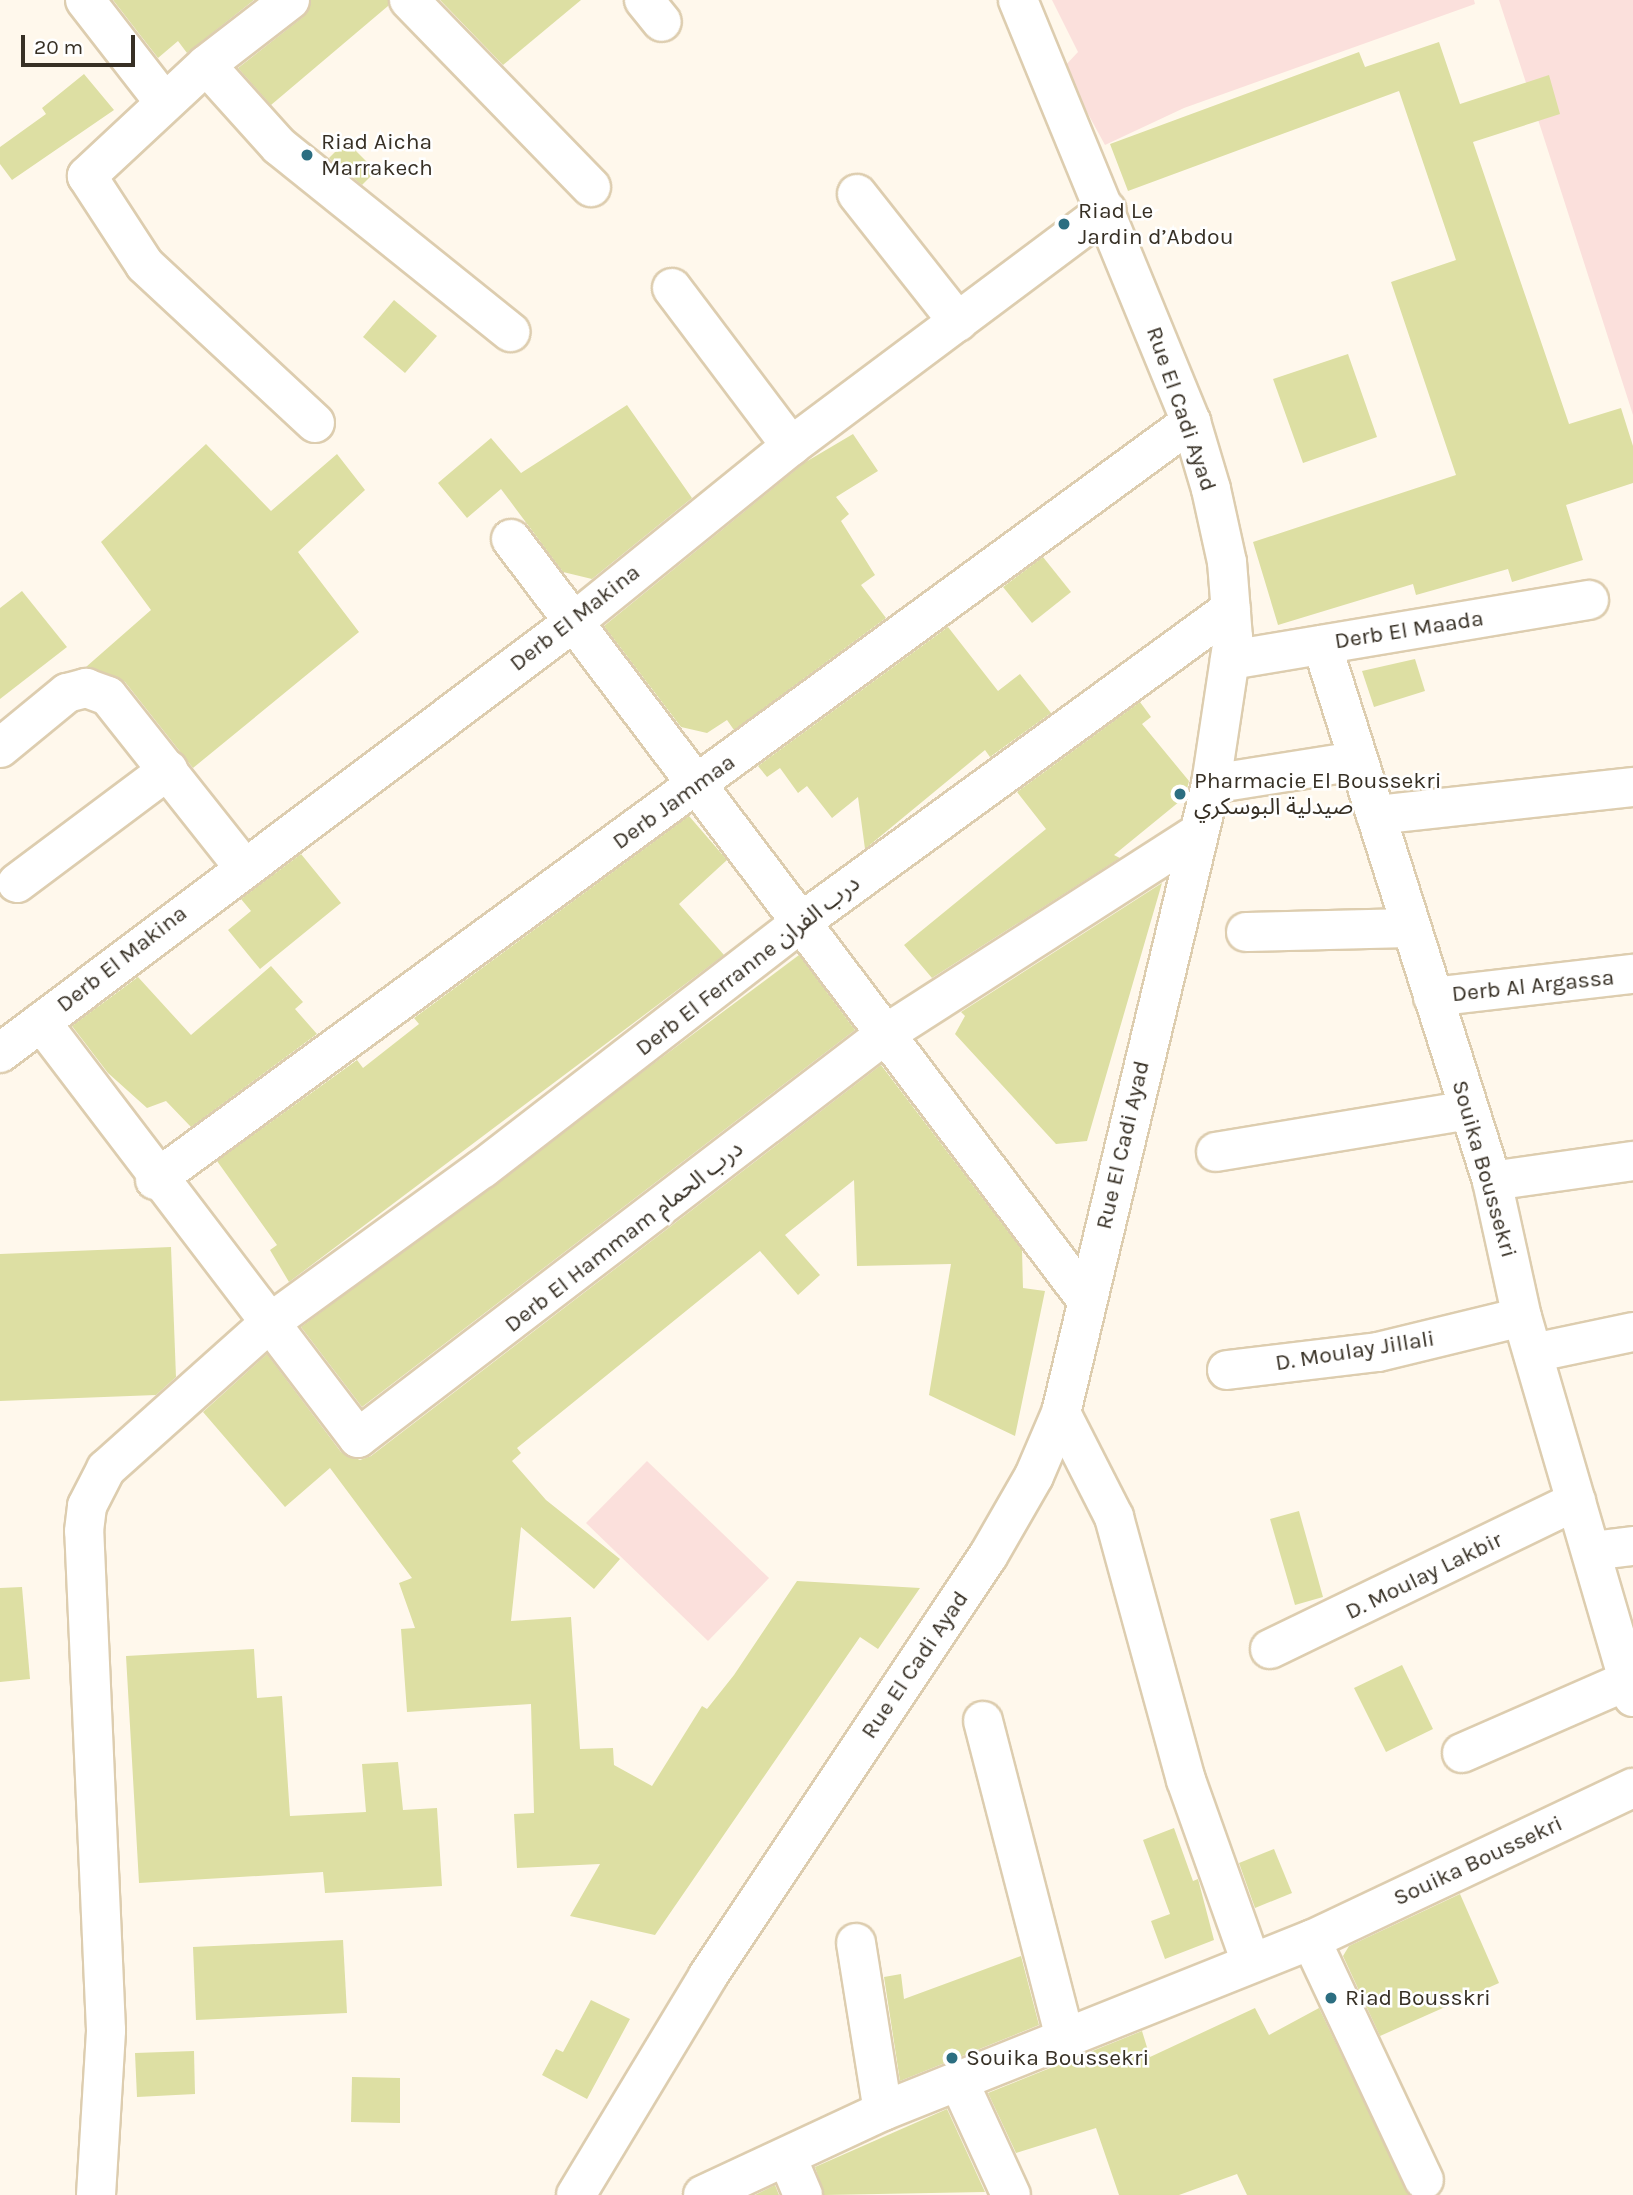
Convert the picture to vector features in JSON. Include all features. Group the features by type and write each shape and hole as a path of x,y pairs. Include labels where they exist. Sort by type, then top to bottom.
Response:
{"street":[{"path":"85,0 164,102"},
{"path":"290,0 206,65 164,102 91,169 88,183 145,265 315,423"},
{"path":"409,0 591,187"},
{"name":"Rue El Cadi Ayad","path":"576,2195 708,1976 988,1556 1060,1413 1195,835 1212,785 1230,660 1231,610 1219,526 1191,422 1018,0"},
{"path":"206,65 279,146 510,332"},
{"path":"857,194 958,322"},
{"name":"Derb El Makina","path":"41,1022 242,865 575,621 791,446 1106,210"},
{"path":"671,288 791,446"},
{"name":"Derb Jammaa","path":"155,1180 1191,422"},
{"path":"510,539 804,920 1086,1299"},
{"name":"Derb El Maada","path":"1230,660 1589,600"},
{"name":"Derb El Ferranne درب الفران","path":"96,2195 106,2030 87,1506 106,1469 267,1325 494,1161 804,920 1231,610"},
{"name":"Souika Boussekri","path":"1322,645 1356,761 1376,815 1492,1181 1528,1335 1631,1689"},
{"path":"0,748 67,694 86,688 108,696 242,865"},
{"path":"1212,785 1356,761"},
{"path":"17,883 168,770"},
{"path":"1376,815 1633,787"},
{"name":"Derb El Hammam درب الحمام","path":"267,1325 358,1438 887,1033 1195,835"},
{"path":"1246,932 1411,928"},
{"name":"Derb Al Argassa","path":"1433,997 1633,975"},
{"path":"0,1053 41,1022 155,1180 267,1325"},
{"path":"1216,1152 1469,1110"},
{"path":"1492,1181 1633,1161"},
{"name":"D. Moulay Jillali","path":"1227,1370 1528,1335 1633,1332"},
{"path":"1060,1413 1114,1517 1189,1793 1251,1963"},
{"name":"D. Moulay Lakbir","path":"1270,1649 1576,1500"},
{"path":"1592,1551 1633,1546"},
{"path":"1462,1753 1631,1689"},
{"path":"983,1721 1066,2041"},
{"name":"Souika Boussekri","path":"703,2195 883,2111 1066,2041 1311,1940 1633,1788"},
{"path":"1311,1940 1424,2180"},
{"path":"856,1943 883,2111"},
{"path":"960,2081 1010,2195"},
{"path":"787,2157 803,2195"}],"shaded area":[{"path":"1052,0 1474,0 1475,4 1184,108 1105,145 1063,68 1078,52"},
{"path":"1499,0 1633,0 1633,415 1543,135"},
{"path":"647,1461 769,1578 708,1641 586,1523"}],"building":[{"path":"113,0 254,0 187,53 178,41 158,58"},
{"path":"311,0 388,0 388,6 271,105 238,68 303,17"},
{"path":"440,0 581,0 503,65"},
{"path":"1439,42 1460,104 1549,75 1560,114 1473,142 1569,424 1621,408 1633,446 1633,483 1566,505 1583,560 1512,582 1508,569 1416,595 1413,584 1278,625 1253,542 1456,475 1391,282 1456,260 1399,91 1128,191 1110,144 1359,52 1365,67"},
{"path":"84,74 114,110 12,180 0,164 0,147 46,114 42,108"},
{"path":"346,141 376,171 362,185 329,158"},
{"path":"394,300 437,336 405,373 363,337"},
{"path":"1348,354 1377,437 1303,463 1273,379"},
{"path":"627,405 692,498 592,579 563,572 501,489 467,518 438,483 491,438 521,473"},
{"path":"853,434 878,471 836,497 849,514 841,521 875,575 861,585 886,618 734,730 727,720 707,733 681,727 604,626 804,463"},
{"path":"206,444 271,511 337,454 365,490 298,552 359,632 193,768 125,682 86,667 151,610 101,542"},
{"path":"1043,557 1071,592 1032,623 1003,587"},
{"path":"22,591 67,647 0,699 0,608"},
{"path":"948,627 998,691 1020,674 1051,713 990,757 985,750 865,849 858,797 832,818 807,786 798,793 780,768 767,777 758,766"},
{"path":"1415,659 1425,691 1374,707 1362,671"},
{"path":"1140,702 1151,717 1142,724 1189,781 1185,797 1114,855 1120,858 932,978 904,945 1046,829 1017,792"},
{"path":"689,816 727,860 679,904 724,955 289,1282 270,1250 277,1245 217,1161 357,1060 363,1068 419,1024 414,1018"},
{"path":"301,854 341,903 260,969 228,930 251,911 241,899"},
{"path":"1162,883 1087,1141 1056,1144 955,1034 965,1016 961,1012"},
{"path":"799,955 855,1030 362,1407 301,1327"},
{"path":"271,966 303,1002 295,1009 317,1034 191,1127 166,1101 147,1108 108,1073 72,1026 138,977 191,1035"},
{"path":"881,1065 1022,1250 1023,1288 1045,1291 1015,1436 929,1395 951,1264 857,1266 854,1180 785,1235 820,1275 798,1295 760,1251 517,1448 521,1453 512,1461 546,1500 620,1559 594,1589 521,1527 511,1621 571,1617 580,1749 613,1748 614,1765 652,1786 702,1706 707,1709 734,1675 797,1581 920,1588 878,1649 860,1637 655,1935 570,1916 600,1864 517,1868 514,1814 534,1813 531,1704 407,1712 401,1629 415,1628 399,1583 412,1578 330,1468 285,1507 203,1412 267,1354 341,1452 360,1460 371,1456"},
{"path":"171,1247 176,1377 156,1395 0,1401 0,1254"},
{"path":"1299,1511 1323,1597 1295,1605 1270,1519"},
{"path":"22,1587 30,1679 0,1682 0,1588"},
{"path":"254,1649 257,1698 282,1696 290,1816 366,1812 362,1764 398,1762 403,1810 437,1808 442,1886 325,1893 323,1872 139,1883 126,1656"},
{"path":"1402,1665 1433,1729 1386,1752 1354,1688"},
{"path":"1174,1828 1193,1881 1198,1879 1214,1940 1165,1959 1151,1921 1170,1914 1143,1840"},
{"path":"1274,1849 1292,1893 1255,1908 1239,1863"},
{"path":"1460,1894 1499,1983 1380,2036 1343,1956 1349,1946"},
{"path":"343,1940 347,2013 196,2020 193,1947"},
{"path":"1021,1956 1039,2025 900,2081 884,1977 901,1974 904,1999"},
{"path":"591,2000 630,2019 587,2099 542,2075 556,2049 563,2052"},
{"path":"1255,2008 1269,2035 1319,2008 1409,2195 1247,2195 1237,2174 1179,2195 1119,2195 1096,2128 1016,2153 988,2093 1142,2031 1150,2057"},
{"path":"194,2051 195,2094 137,2097 135,2053"},
{"path":"352,2077 400,2078 400,2123 351,2122"},
{"path":"947,2109 985,2192 824,2195 815,2167"},
{"path":"775,2185 779,2195 755,2195"}],"place":[{"name":"Riad Aicha Marrakech","path":"307,155"},
{"name":"Riad Le Jardin d’Abdou","path":"1064,224"},
{"name":"Pharmacie El Boussekri صيدلية البوسكري","path":"1180,794"},
{"name":"Riad Bousskri","path":"1331,1998"},
{"name":"Souika Boussekri","path":"952,2058"}]}
